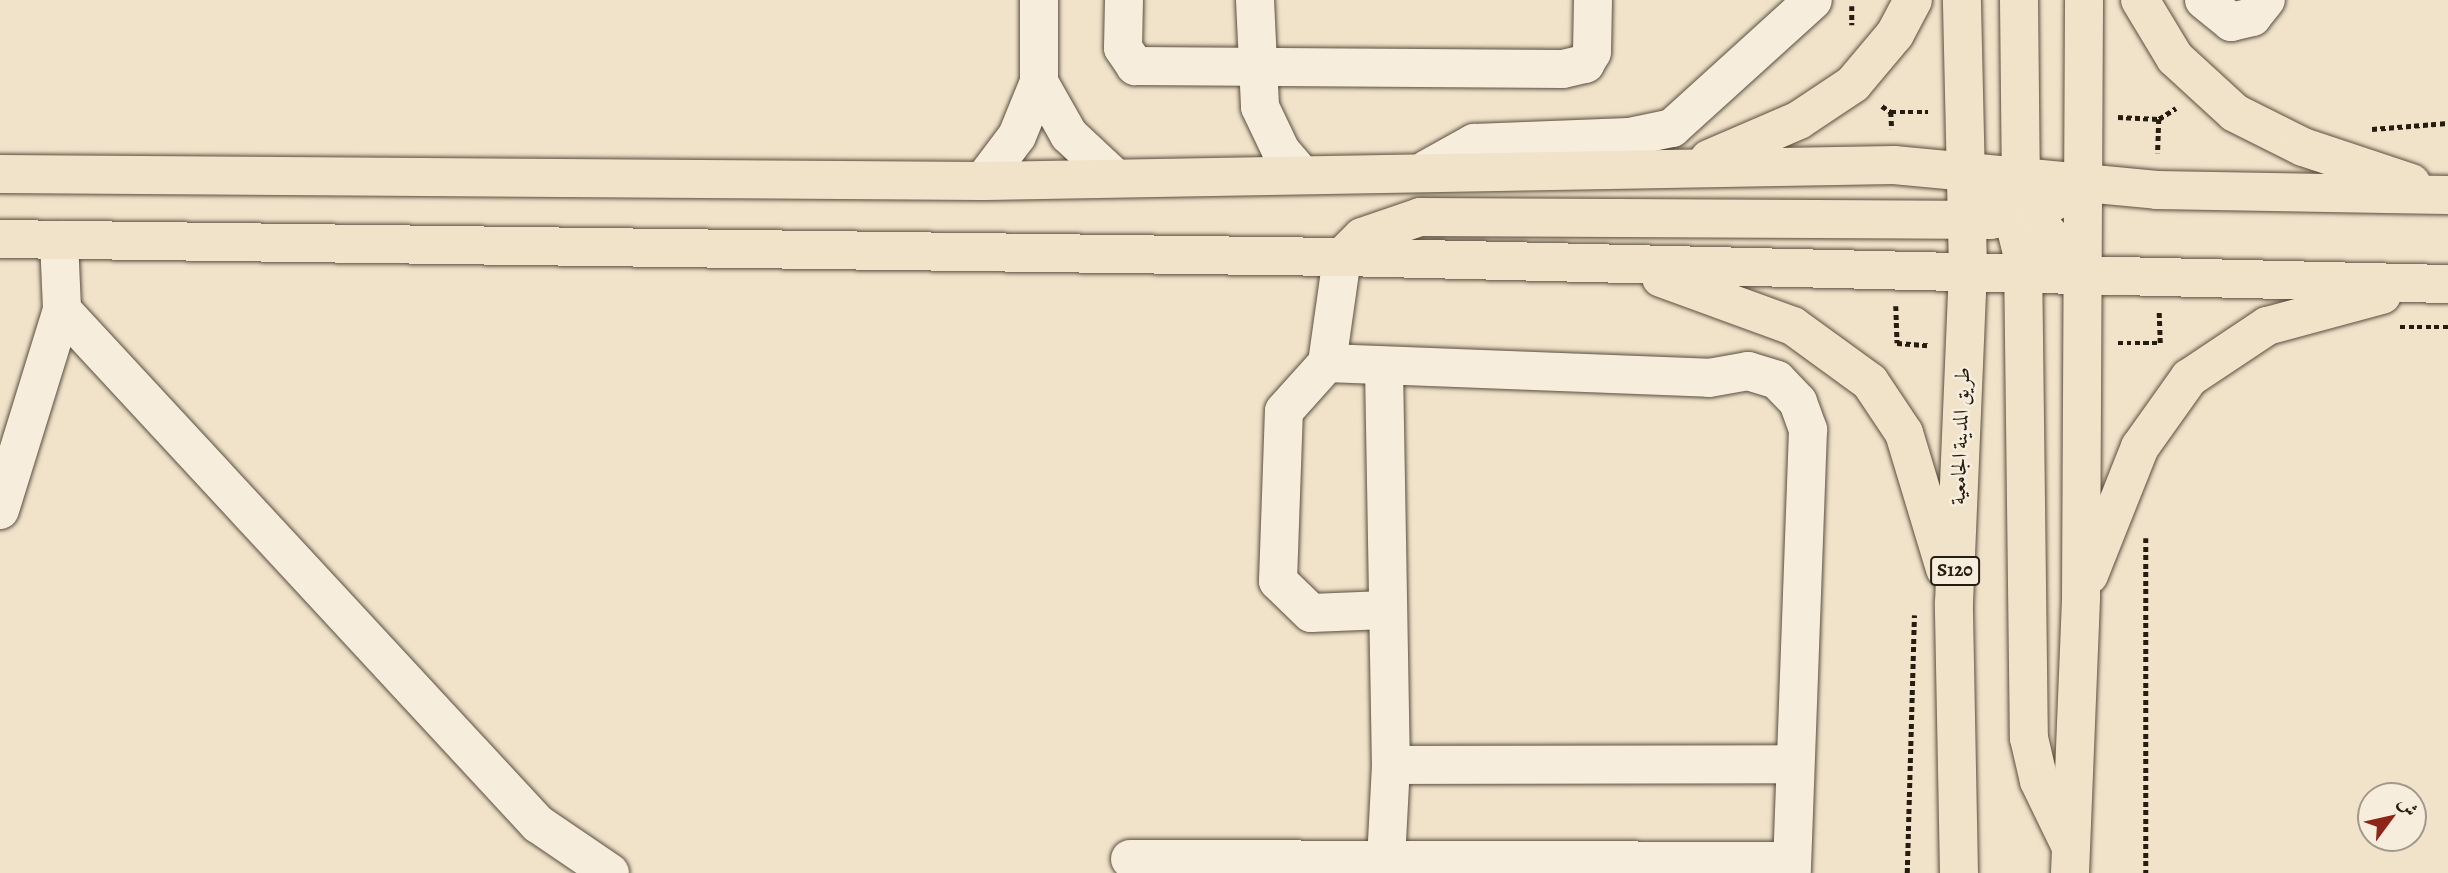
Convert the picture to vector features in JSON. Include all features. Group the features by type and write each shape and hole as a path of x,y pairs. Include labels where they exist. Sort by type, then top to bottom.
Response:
{"main road":[{"path":"1693,166 1799,120 1844,91 1876,60 1913,0"},
{"name":"طريق المدينة الجامعية","path":"1959,873 1954,603 1968,269 1963,167 1962,0"},
{"path":"2019,0 2021,177 2024,214 2029,738 2039,781 2070,859"},
{"path":"2070,859 2081,597 2084,0"},
{"path":"2140,0 2175,58 2235,113 2303,147 2447,195"},
{"path":"1963,167 2024,214 2083,274"},
{"path":"0,174 983,181 1427,169 1963,167 2085,185 2447,195"},
{"path":"1342,257 1362,237 1391,225 1451,215 1965,219 2024,214 2085,185"},
{"path":"0,239 1342,257 1626,266 1968,269 2438,284"},
{"path":"1626,266 1793,326 1870,382 1914,460 1954,603"},
{"path":"2081,597 2140,447 2189,378 2267,326 2438,284"}],"street":[{"path":"983,181 1017,136 1039,82 1040,0"},
{"path":"1124,0 1123,48 1135,66 1575,68 1592,52 1593,0"},
{"path":"1255,0 1255,66 1267,128 1298,172"},
{"path":"1427,169 1474,143 1629,137 1672,128 1813,0"},
{"path":"2204,0 2231,22 2252,17 2266,0"},
{"path":"1039,82 1069,135 1113,176"},
{"path":"0,510 62,310 60,240"},
{"path":"1342,257 1327,363 1284,411 1278,581 1311,613 1385,610"},
{"path":"62,310 538,824 610,873"},
{"path":"1130,859 1792,867 1802,465 1774,407 1745,388 1709,378 1384,368 1327,363"},
{"path":"1384,368 1385,610 1391,765 1386,860"},
{"path":"1391,765 1793,764"}],"path":[{"path":"2396,327 2448,327"},
{"path":"1870,382 1897,343"},
{"path":"2146,532 2146,873"},
{"path":"1907,873 1914,608"}]}
